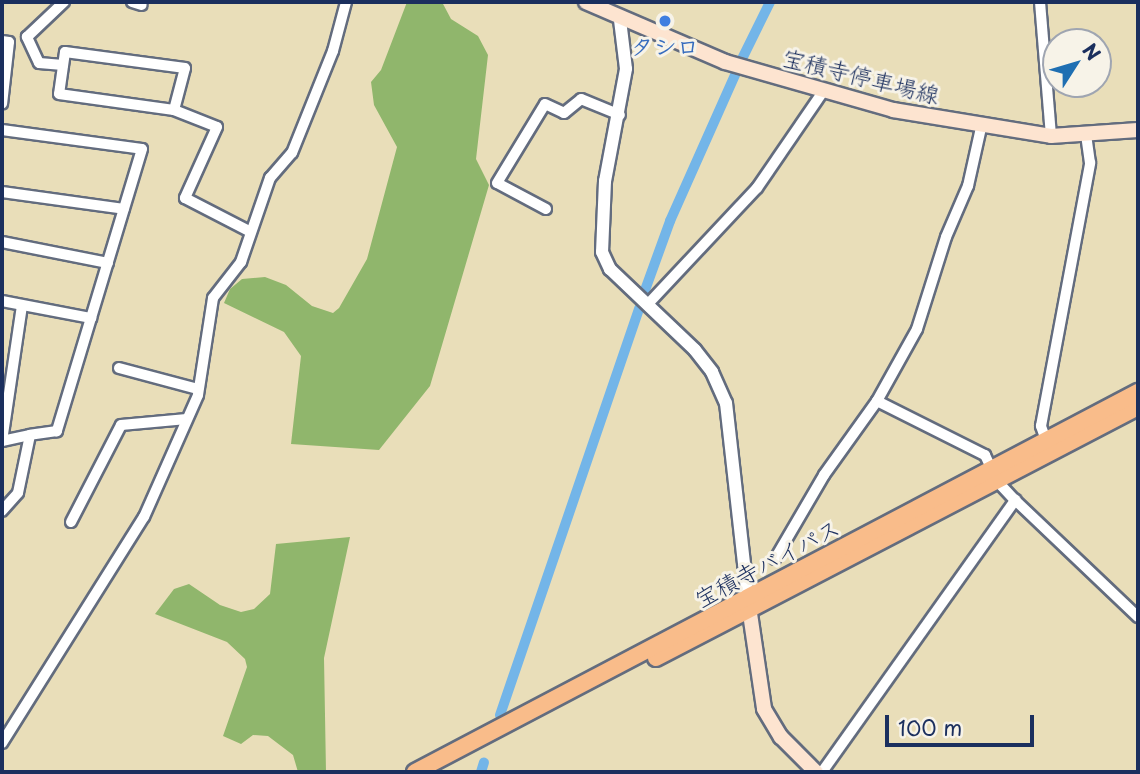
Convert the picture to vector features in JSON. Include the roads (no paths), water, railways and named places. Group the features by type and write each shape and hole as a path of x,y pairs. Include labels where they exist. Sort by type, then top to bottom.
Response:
{"main road":[{"name":"宝積寺停車場線","path":"586,2 724,62 822,93 981,128 1051,136 1138,130"},
{"name":"宝積寺バイパス","path":"994,476 1046,440 1138,392"},
{"name":"宝積寺バイパス","path":"415,772 994,476 1138,407"},
{"name":"宝積寺バイパス","path":"438,772 748,604"},
{"path":"748,604 764,709 781,737 814,771"}],"street":[{"path":"63,65 39,63 27,37 64,2"},
{"path":"2,743 144,517 198,390 213,298 241,262 249,231 270,178 292,153 333,51 346,2"},
{"path":"1040,2 1051,136"},
{"path":"620,19 626,68 620,115 605,181 603,252 610,269 695,350 712,372 726,403 748,604"},
{"path":"2,41 9,42 2,104"},
{"path":"174,110 185,68 65,52 59,94 174,110 217,127 185,198 249,231"},
{"path":"648,304 757,187 822,93"},
{"path":"546,209 497,183 545,104 564,113 581,99 620,115"},
{"path":"775,559 824,475 877,401 917,329 946,237 968,186 981,128"},
{"path":"2,130 142,149 57,431 2,441 22,304"},
{"path":"1046,440 1041,426 1090,163 1087,135"},
{"path":"2,192 124,209"},
{"path":"2,242 108,262"},
{"path":"2,300 91,318"},
{"path":"119,368 198,390"},
{"path":"877,401 985,455 994,476 1015,500 1138,617"},
{"path":"71,522 121,425 187,419"},
{"path":"2,511 18,494 30,435"},
{"path":"814,771 1015,500"}],"waterway":[{"path":"740,63 770,2"},
{"path":"644,293 670,221 736,73"},
{"path":"500,715 639,308"},
{"path":"481,772 484,762"}],"place":[{"name":"タシロ","path":"665,21"}]}
